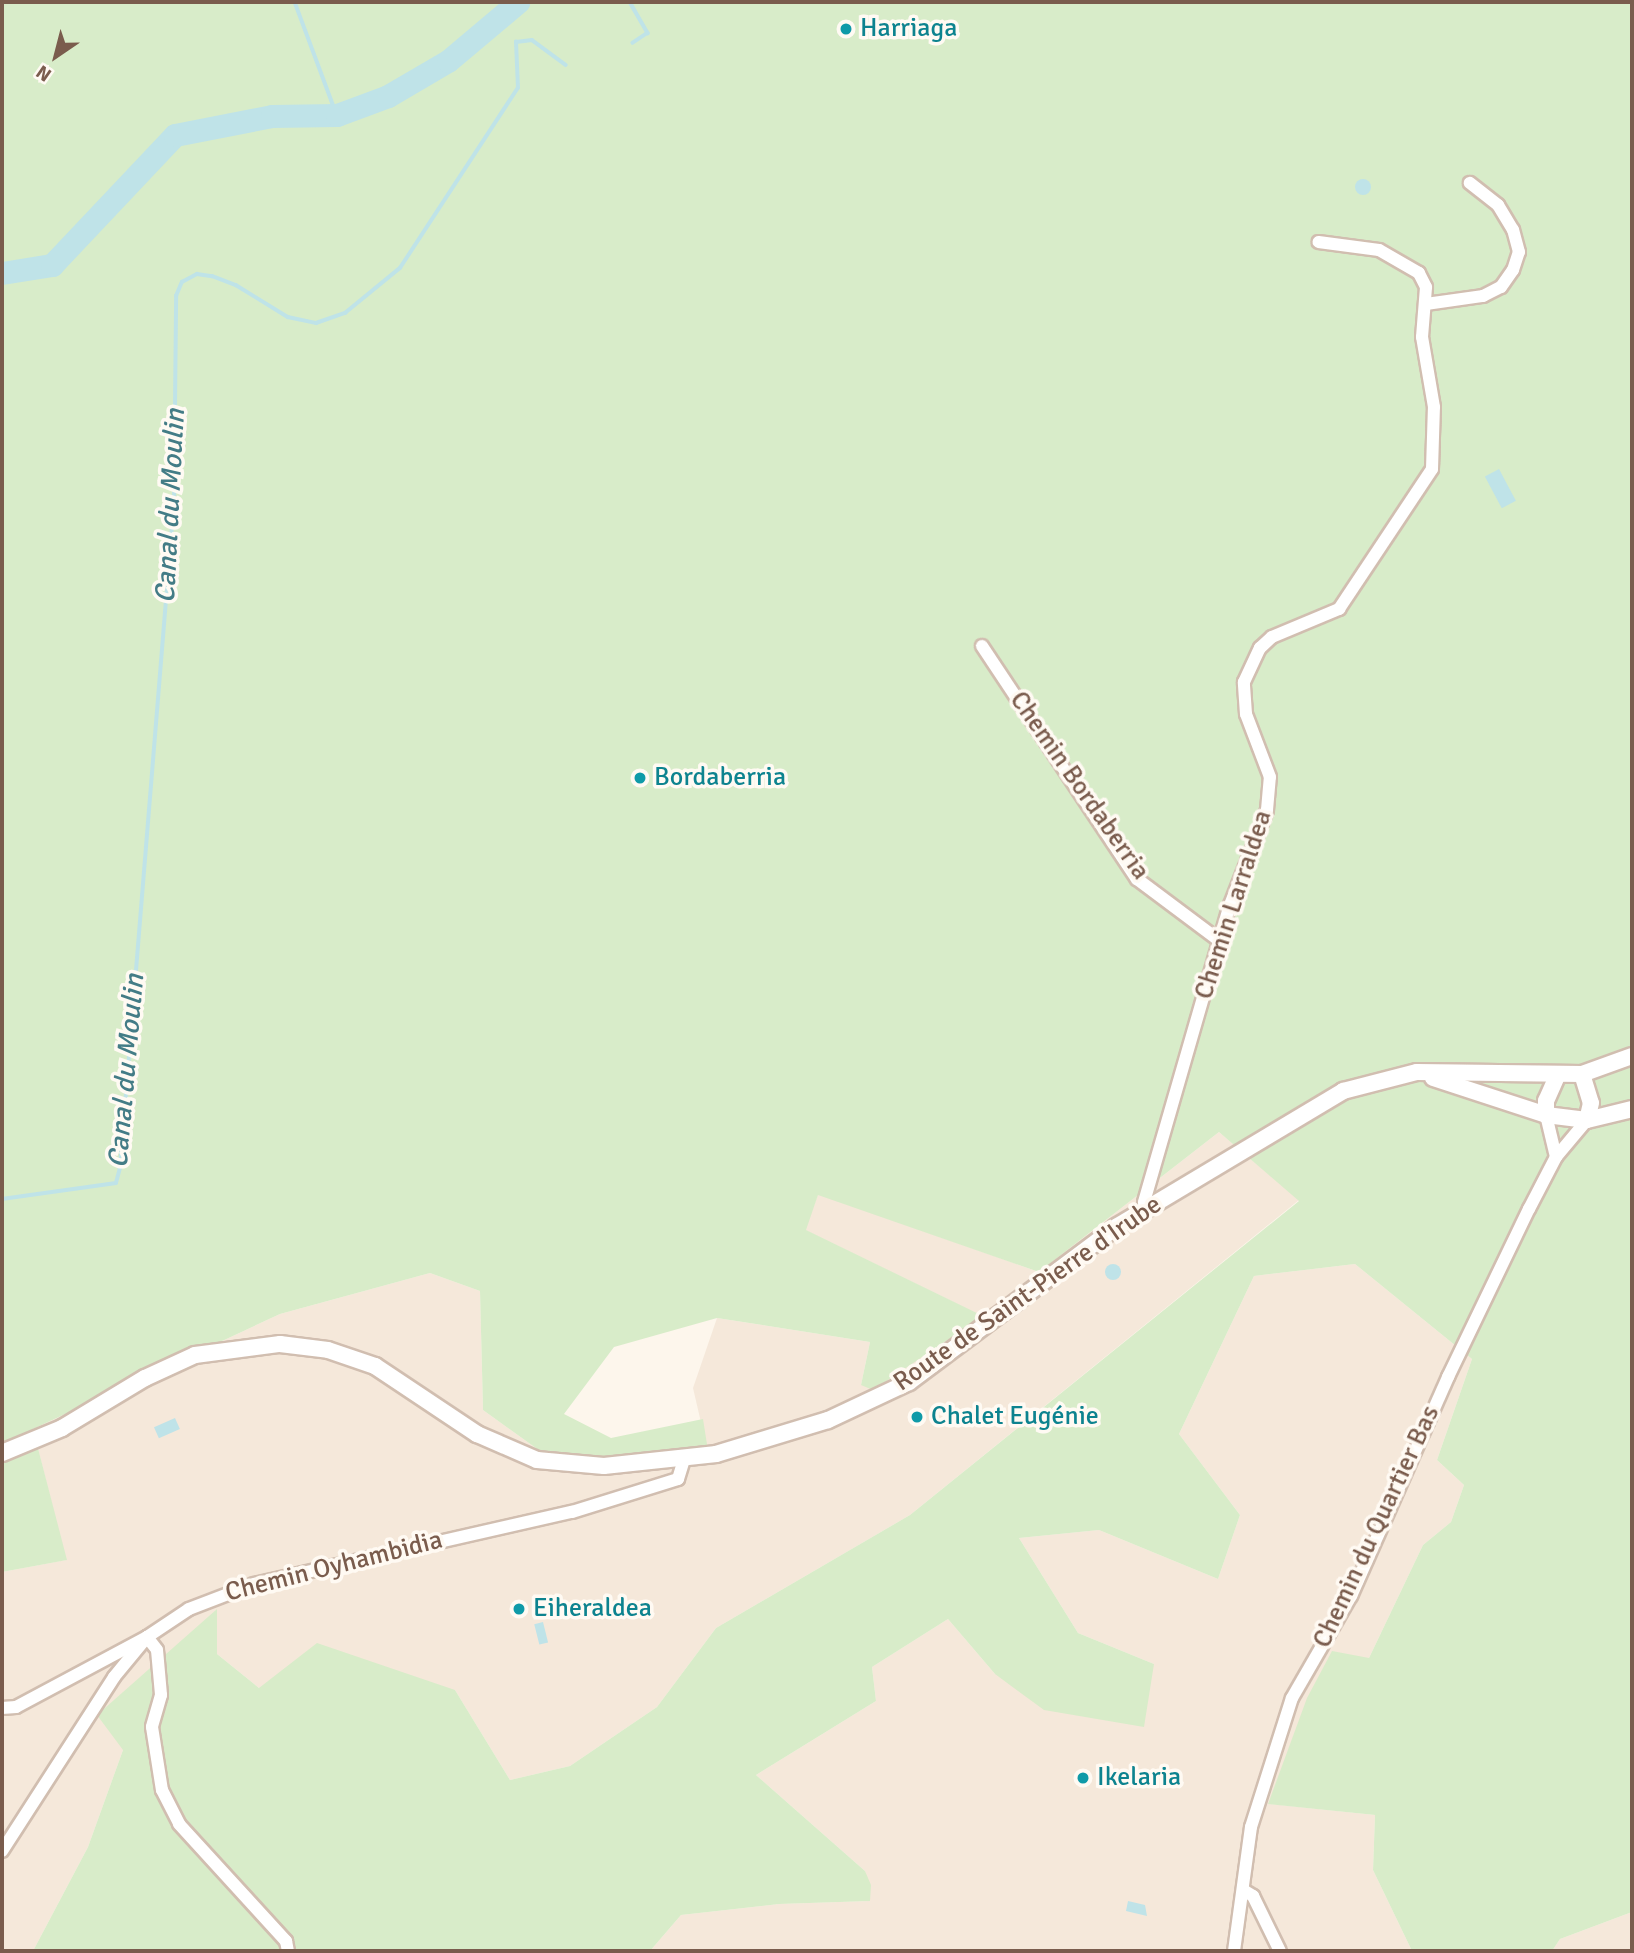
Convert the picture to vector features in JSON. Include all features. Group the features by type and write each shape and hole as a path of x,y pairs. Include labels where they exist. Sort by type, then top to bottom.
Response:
{"street":[{"path":"1426,304 1483,296 1501,287 1513,270 1519,252 1513,230 1498,205 1470,183"},
{"name":"Chemin Larraldea","path":"1148,1207 1144,1202 1220,941 1267,810 1270,777 1245,713 1244,682 1260,648 1272,637 1339,609 1432,469 1436,441 1422,337 1426,287 1419,273 1379,250 1320,242"},
{"name":"Chemin Bordaberria","path":"982,646 1137,879 1220,941"},
{"name":"Route de Saint-Pierre d'Irube","path":"2,1453 53,1432 145,1378 195,1355 280,1343 328,1350 375,1366 477,1434 537,1460 604,1466 684,1459 755,1444 816,1424 909,1382 1148,1207 1321,1102 1369,1082 1417,1072 1557,1076 1583,1074 1632,1056"},
{"path":"1417,1072 1546,1115 1587,1120 1632,1109"},
{"path":"1583,1074 1590,1089 1587,1120"},
{"path":"1556,1157 1546,1115 1546,1101 1557,1076"},
{"name":"Chemin du Quartier Bas","path":"1234,1951 1251,1827 1292,1699 1351,1596 1448,1377 1556,1157 1587,1120"},
{"name":"Chemin Oyhambidia","path":"2,1851 70,1742 147,1637 220,1593 572,1512 678,1479 684,1459"},
{"path":"2,1708 16,1707 147,1637 156,1650 162,1695 152,1727 162,1790 179,1824 286,1941 288,1951"},
{"path":"1242,1890 1253,1896 1280,1951"}],"shaded area":[{"path":"1219,1132 1299,1200 910,1515 716,1628 657,1707 570,1766 510,1780 455,1690 259,1688 217,1654 216,1610 123,1750 88,1847 33,1951 2,1951 2,1572 66,1560 33,1429 280,1314 430,1273 480,1291 483,1410 554,1461 709,1457 693,1388 717,1318 870,1342 861,1385 982,1316 805,1230 818,1194 1039,1272"},
{"path":"1355,1264 1472,1359 1437,1460 1464,1485 1451,1522 1423,1545 1369,1658 1269,1804 1375,1815 1373,1870 1412,1951 650,1951 681,1915 779,1904 870,1901 865,1871 756,1775 876,1701 872,1667 948,1619 995,1674 1154,1664 1078,1633 1019,1538 1099,1530 1218,1579 1240,1515 1179,1434 1254,1276"},
{"path":"1632,1912 1632,1951 1552,1951 1560,1939"}],"green space":[{"path":"2,2 1632,2 1632,1912 1560,1939 1552,1951 1412,1951 1373,1870 1375,1815 1268,1804 1307,1698 1332,1651 1369,1658 1423,1545 1451,1522 1464,1485 1437,1460 1472,1359 1355,1264 1254,1276 1179,1434 1240,1515 1218,1579 1099,1530 1019,1538 1078,1633 1154,1664 1144,1727 1044,1710 995,1674 948,1619 872,1667 876,1701 756,1775 865,1871 871,1885 870,1901 779,1904 681,1915 650,1951 33,1951 88,1847 123,1750 97,1715 217,1609 217,1654 259,1688 317,1643 455,1690 510,1780 570,1766 657,1707 716,1628 910,1515 1299,1201 1219,1132 1039,1272 818,1195 806,1230 983,1316 873,1390 861,1385 870,1342 717,1318 614,1347 564,1414 611,1438 703,1419 709,1457 554,1461 483,1410 480,1291 430,1273 280,1314 33,1429 67,1560 2,1572"}],"water":[{"path":"1363,179 1369,181 1369,193 1363,195 1357,193 1355,187 1357,181"},
{"path":"1499,469 1516,501 1502,508 1485,477"},
{"path":"1113,1264 1121,1272 1113,1280 1105,1272"},
{"path":"175,1418 180,1429 159,1438 154,1427"},
{"path":"543,1622 548,1642 539,1645 534,1624"},
{"path":"1128,1901 1145,1905 1147,1916 1126,1911"}],"waterway":[{"path":"295,2 337,115"},
{"path":"2,273 52,265 175,135 272,116 337,115 388,96 448,61 518,2"},
{"name":"Canal du Moulin","path":"630,2 648,33 633,43"},
{"name":"Canal du Moulin","path":"2,1199 116,1183 120,1168 174,501 176,296 182,282 197,274 212,276 236,285 288,317 316,323 345,313 400,268 518,88 516,42 532,40 566,65"}],"place":[{"name":"Harriaga","path":"846,29"},
{"name":"Bordaberria","path":"640,778"},
{"name":"Chalet Eugénie","path":"917,1417"},
{"name":"Eiheraldea","path":"519,1609"},
{"name":"Ikelaria","path":"1083,1778"}]}
